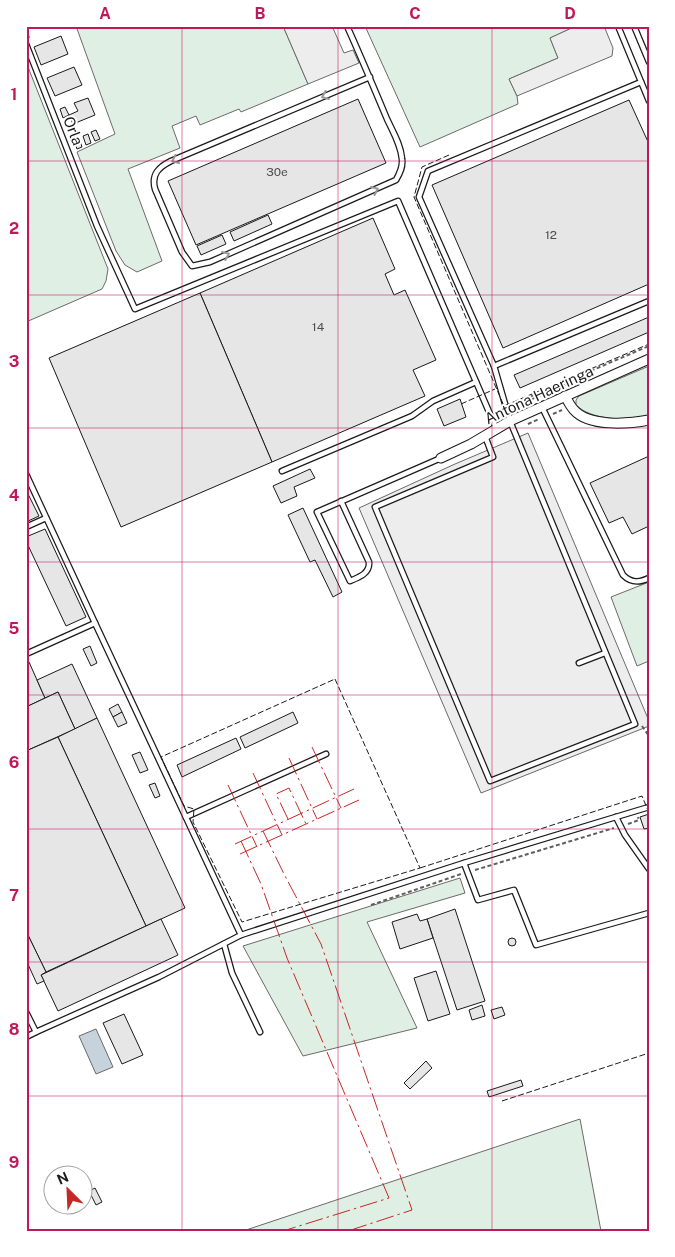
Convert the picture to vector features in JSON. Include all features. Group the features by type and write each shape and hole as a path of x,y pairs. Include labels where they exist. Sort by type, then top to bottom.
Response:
{"street":[{"name":"Antona Haeringa","path":"441,458 471,444 510,421 649,359"},
{"path":"565,396 574,409 582,416 601,422 614,423 649,420"}],"lane":[{"path":"347,26 370,77 399,145 402,169 396,180 210,262 192,266 182,252 155,189 154,178 156,172 171,161 370,77"},
{"path":"618,26 649,101"},
{"path":"634,26 649,62"},
{"name":"Orla","path":"26,44 97,226 135,309 398,200 476,382"},
{"path":"485,436 493,457 375,507 490,782 635,724 510,421 494,366 419,197 428,171 641,82"},
{"path":"494,366 649,301"},
{"path":"282,471 412,416 432,401 476,382 496,428"},
{"path":"542,407 618,568 631,581 642,581 649,578"},
{"path":"341,501 369,562 366,573 350,580 317,512 341,501 441,458"},
{"path":"26,474 241,935"},
{"path":"26,527 46,518"},
{"path":"26,654 95,623"},
{"path":"579,663 605,653"},
{"path":"186,817 326,754"},
{"path":"26,1037 159,977 241,935 464,863 649,807"},
{"path":"616,817 619,826 649,869"},
{"path":"464,863 478,900 514,890 536,946 649,913"},
{"path":"224,944 232,973 260,1032"},
{"path":"26,1012 36,1032"}],"path":[{"path":"507,409 649,348"},
{"path":"635,724 644,726 649,736"},
{"path":"371,905 467,872 639,820 636,811"}],"green space":[{"path":"76,26 283,26 308,84 241,112 239,109 200,125 196,116 172,126 180,148 128,169 162,261 137,272 125,265 116,251 77,152 115,134"},
{"path":"365,26 576,26 550,38 558,58 509,79 517,96 518,104 420,147"},
{"path":"26,62 108,269 106,281 102,289 26,322"},
{"path":"649,366 649,413 646,416 638,418 609,418 590,414 576,405 576,400 579,396"},
{"path":"649,582 649,661 637,666 611,597"},
{"path":"460,878 465,893 367,922 417,1028 303,1056 243,946"},
{"path":"580,1119 601,1231 243,1231"}],"shaded area":[{"path":"283,26 332,26 344,53 353,50 359,63 308,84"},
{"path":"576,26 604,26 613,48 612,56 517,96 509,79 558,58 550,38"},
{"path":"528,433 649,721 649,726 481,793 359,508"},
{"path":"96,1029 113,1067 96,1074 79,1036"}],"building":[{"path":"61,36 68,54 41,65 34,47"},
{"path":"74,67 82,85 55,96 47,78"},
{"path":"88,98 95,115 73,124 69,115 78,111 74,103"},
{"path":"358,99 386,163 196,245 168,181"},
{"path":"629,100 649,144 649,284 503,348 432,185"},
{"path":"65,107 69,115 63,118 60,109"},
{"path":"96,130 100,139 95,141 91,132"},
{"path":"88,134 91,143 86,145 83,136"},
{"path":"79,138 82,147 77,149 74,140"},
{"path":"268,215 272,224 234,241 230,232"},
{"path":"373,218 395,269 385,274 394,295 405,290 436,360 413,370 425,396 272,462 200,293"},
{"path":"222,235 226,244 201,255 197,246"},
{"path":"200,293 272,462 121,527 49,358"},
{"path":"649,317 649,332 520,388 514,375"},
{"path":"460,399 466,417 444,426 437,409"},
{"path":"649,456 649,526 632,534 623,517 609,523 590,483"},
{"path":"310,469 315,478 294,487 297,496 281,503 273,486"},
{"path":"26,490 39,516 26,522"},
{"path":"303,508 342,592 333,597 315,560 310,562 288,515"},
{"path":"45,529 86,617 66,626 26,541 26,537"},
{"path":"90,646 97,663 91,666 83,649"},
{"path":"29,662 45,698 26,707 26,663"},
{"path":"72,664 97,718 75,729 58,692 45,698 37,680"},
{"path":"58,692 75,729 26,751 26,707"},
{"path":"118,704 122,712 113,717 109,709"},
{"path":"122,712 127,723 118,727 113,717"},
{"path":"293,712 298,723 245,748 240,737"},
{"path":"97,718 185,908 146,926 58,737"},
{"path":"58,737 146,926 46,972 26,931 26,751"},
{"path":"236,738 241,749 182,777 177,765"},
{"path":"140,752 148,770 140,773 132,755"},
{"path":"155,783 160,796 155,798 149,785"},
{"path":"649,814 649,828 644,829 640,817"},
{"path":"455,909 485,1001 457,1010 427,919"},
{"path":"417,914 420,921 427,919 433,938 400,949 392,922"},
{"path":"161,919 178,955 58,1011 41,975"},
{"path":"26,931 46,972 41,975 44,981 37,984 26,960"},
{"path":"512,938 516,942 512,946 508,942"},
{"path":"436,971 450,1014 428,1021 414,978"},
{"path":"482,1005 485,1016 472,1020 469,1010"},
{"path":"502,1007 505,1015 494,1019 491,1010"},
{"path":"124,1014 143,1055 122,1064 103,1023"},
{"path":"426,1061 432,1068 410,1089 404,1083"},
{"path":"521,1080 523,1086 489,1097 487,1091"},
{"path":"95,1188 102,1202 96,1205 92,1197 92,1190"}],"fence":[{"path":"449,155 422,167 414,197 504,406 649,344"},
{"path":"461,404 495,389"},
{"path":"335,679 420,868 242,922 193,822 194,809 184,806 161,757 335,679"},
{"path":"420,868 642,796 649,813"},
{"path":"502,1101 649,1053"}],"power":[{"path":"312,747 341,808"},
{"path":"289,758 317,819"},
{"path":"253,773 282,835"},
{"path":"228,785 257,847"},
{"path":"288,819 276,794 289,788 306,824"},
{"path":"235,844 354,789"},
{"path":"240,854 359,800"},
{"path":"263,831 321,944 412,1210 348,1231"},
{"path":"241,841 261,884 287,958 389,1198 283,1231"}]}
